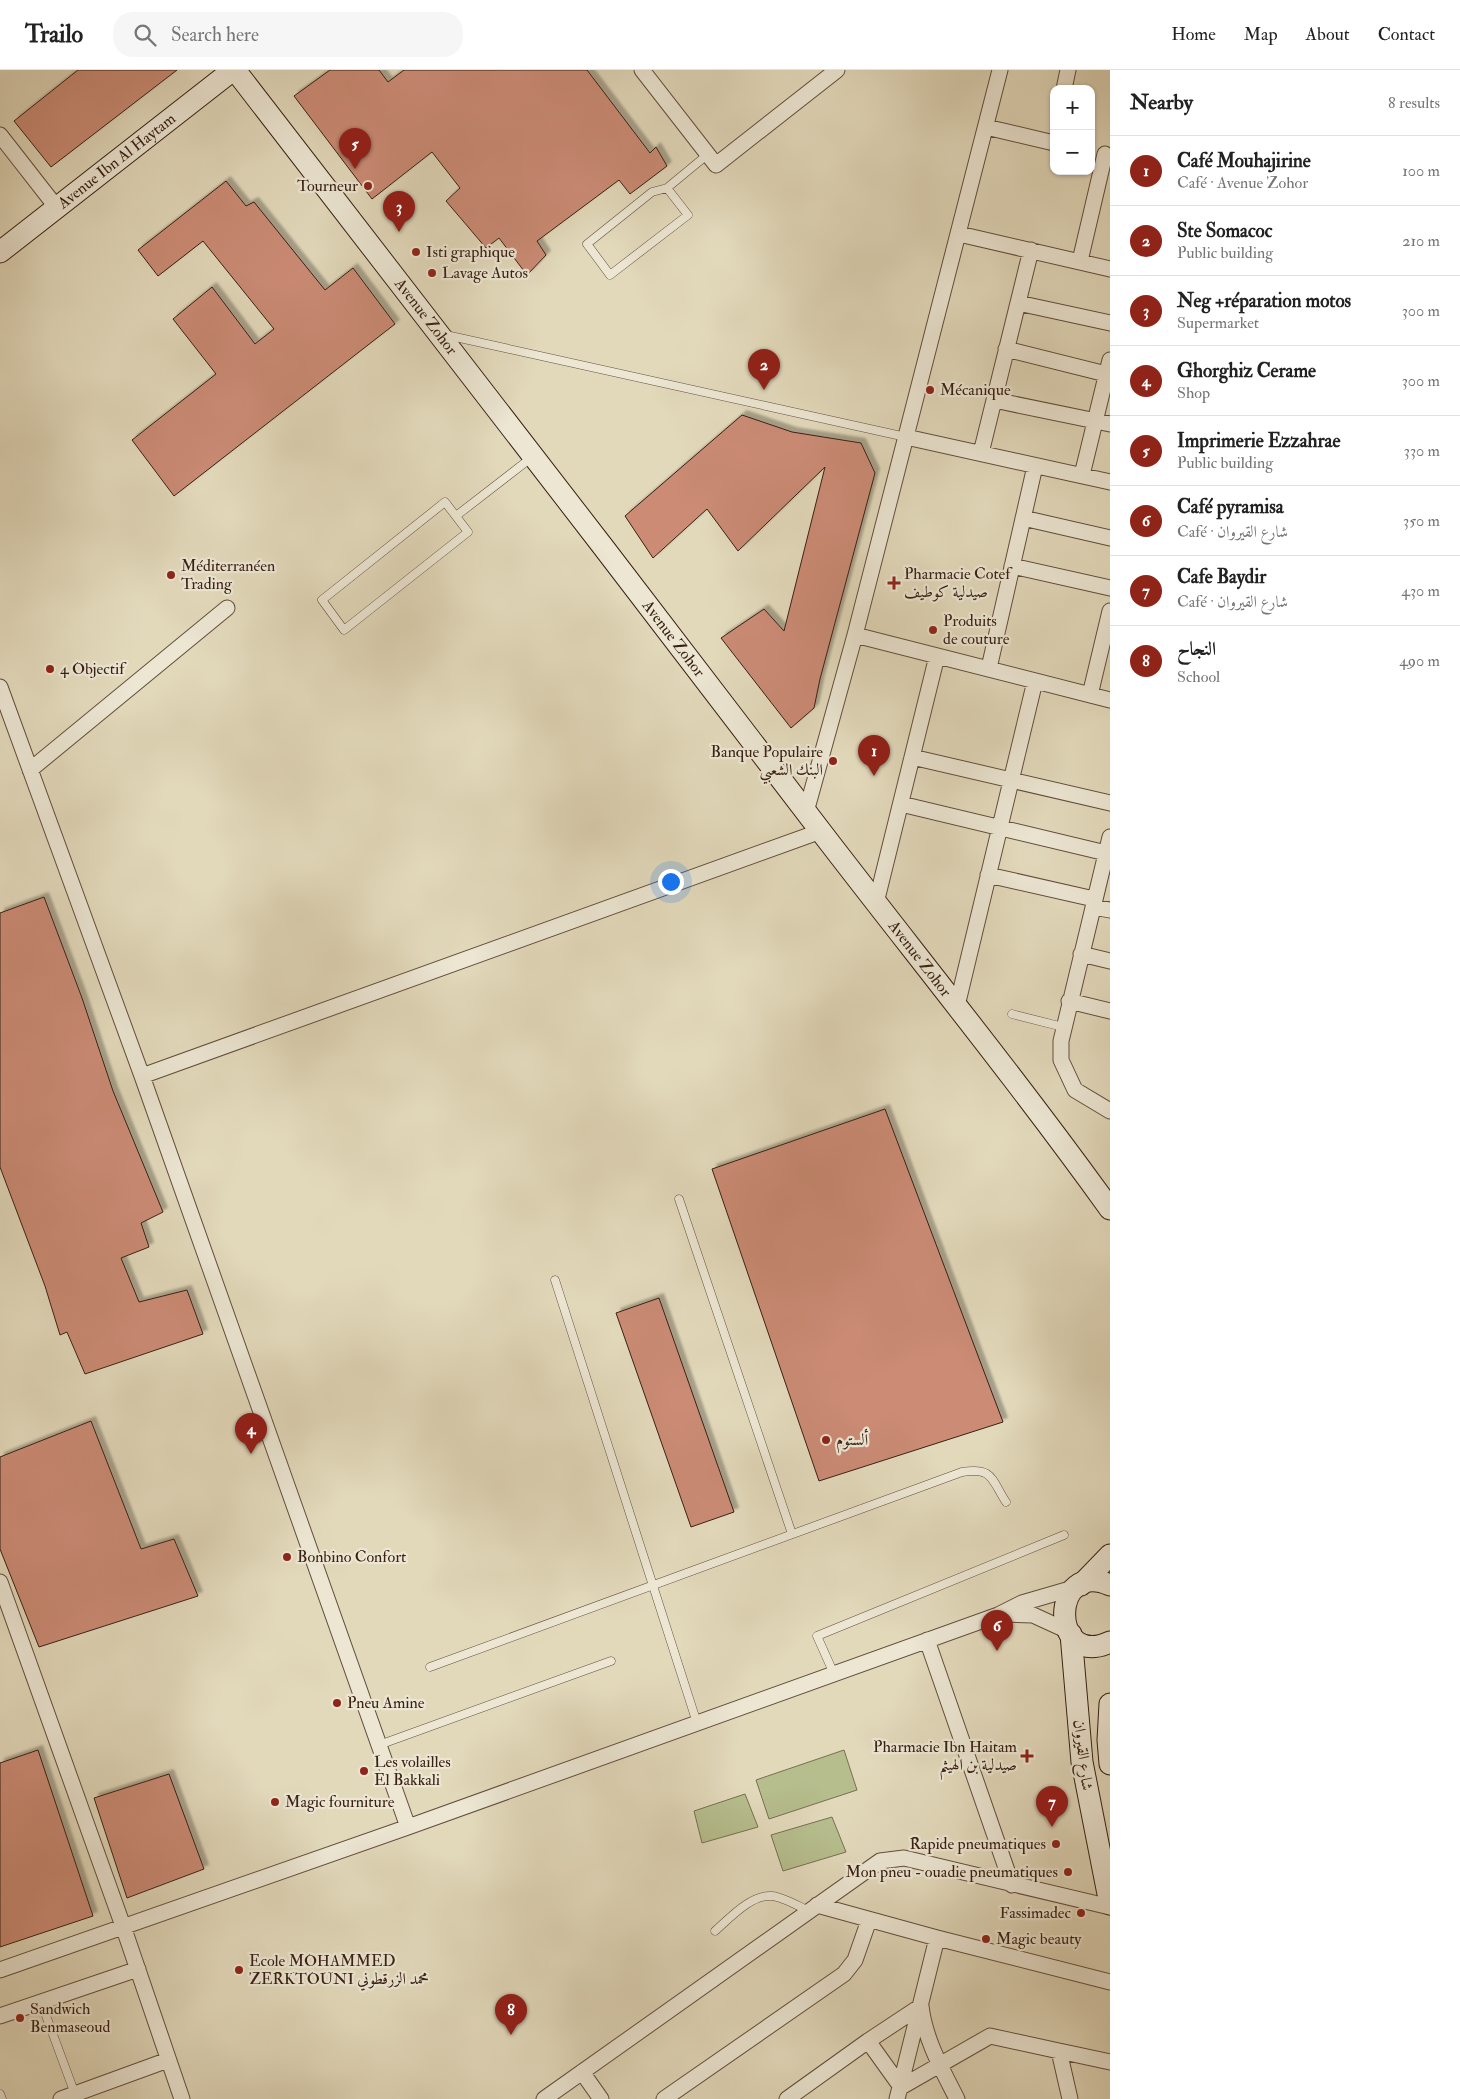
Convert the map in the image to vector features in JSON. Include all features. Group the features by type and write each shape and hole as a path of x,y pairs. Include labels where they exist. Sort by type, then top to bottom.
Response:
{"main road":[{"name":"Avenue Ibn Al Haytam","path":"0,252 234,70"},
{"name":"Avenue Zohor","path":"234,70 440,334 876,903 1037,1108 1110,1208"},
{"name":"شارع القيروان","path":"1110,1554 1068,1596 1063,1610 1069,1632 1082,1762 1110,1905"},
{"path":"1080,1586 1097,1581 1110,1585"},
{"path":"1069,1632 1086,1645 1099,1646 1110,1642"},
{"name":"شارع القيروان","path":"1110,1704 1108,1740 1110,1764"}],"street":[{"path":"642,70 716,165 837,70"},
{"path":"1065,85 1068,70"},
{"path":"806,812 855,635 959,234 999,71"},
{"path":"986,127 1050,139"},
{"path":"0,134 57,208"},
{"path":"1080,262 1102,153"},
{"path":"959,234 1110,269"},
{"path":"981,453 1031,250"},
{"path":"1018,303 1110,323"},
{"path":"1006,349 1109,369 1102,423 1082,475"},
{"path":"994,400 1102,423"},
{"path":"906,437 1110,482"},
{"path":"989,668 1035,466"},
{"path":"1023,518 1110,538"},
{"path":"1012,566 1110,588"},
{"path":"30,770 227,608"},
{"path":"1090,695 1107,638 1110,611"},
{"path":"855,635 1110,700"},
{"path":"876,903 937,656"},
{"path":"956,1006 1036,680"},
{"path":"0,687 142,1076 408,1827"},
{"path":"912,757 1110,803"},
{"path":"901,804 1000,827 1107,858"},
{"path":"142,1076 821,831"},
{"path":"1110,837 1107,858 1063,1027 1061,1060 1075,1090 1110,1111"},
{"path":"988,875 1094,903 1110,910"},
{"path":"1081,954 1110,961"},
{"path":"1069,1001 1110,1011"},
{"path":"0,1582 123,1926 182,2099"},
{"path":"0,1970 408,1827 834,1674 1022,1604 1080,1586"},
{"path":"998,1614 1033,1615 1069,1632"},
{"path":"927,1640 1012,1885"},
{"path":"544,2099 880,1861 904,1858 1012,1885 1110,1905"},
{"path":"813,1908 869,1920 1110,1982"},
{"path":"664,2099 844,1974 855,1960 869,1920"},
{"path":"899,2093 922,2006 937,1938"},
{"path":"0,2016 138,1969"},
{"path":"787,2099 868,2041 922,2006"},
{"path":"922,2006 923,2025 940,2066 957,2099"},
{"path":"899,2093 990,2036 1110,2062"},
{"path":"868,2041 899,2093"},
{"path":"1059,2051 1070,2099"},
{"path":"68,2096 168,2060"},
{"path":"582,2072 602,2099"}],"lane":[{"path":"667,188 688,215 610,275 587,244 652,192 667,188 707,155"},
{"path":"440,334 906,437"},
{"path":"456,516 533,456"},
{"path":"445,502 456,516 468,532 344,630 322,600 445,502"},
{"path":"1012,1014 1063,1027"},
{"path":"679,1199 792,1534"},
{"path":"555,1280 697,1723"},
{"path":"430,1667 962,1472 978,1469 988,1473 1006,1502"},
{"path":"834,1674 817,1636 1064,1535"},
{"path":"379,1745 611,1662"},
{"path":"715,1931 744,1907 762,1897 772,1896 813,1908"},
{"path":"41,2002 68,2096"},
{"path":"0,2094 2,2099"}],"green space":[{"path":"844,1750 857,1790 769,1819 756,1780"},
{"path":"745,1794 758,1827 702,1843 694,1811"},
{"path":"832,1817 846,1852 783,1871 771,1835"}],"building":[{"path":"78,70 177,70 51,167 14,121"},
{"path":"330,70 379,70 388,82 404,70 587,70 650,153 656,147 667,166 630,194 619,180 537,241 546,255 527,275 499,238 486,248 446,201 460,188 432,152 372,199 294,96"},
{"path":"226,181 246,206 254,202 325,290 353,268 395,324 174,496 132,440 216,374 173,319 212,287 255,344 274,329 203,241 158,276 138,250"},
{"path":"742,415 792,432 861,443 875,473 814,708 791,728 721,638 764,609 784,631 825,467 738,551 707,509 653,558 625,516"},
{"path":"44,897 82,998 113,1091 163,1212 141,1223 149,1247 121,1258 139,1302 187,1290 203,1334 85,1374 67,1332 60,1335 45,1286 0,1167 0,913"},
{"path":"885,1109 1003,1422 819,1481 712,1169"},
{"path":"659,1298 734,1512 691,1527 616,1313"},
{"path":"91,1421 141,1549 174,1539 198,1596 39,1647 0,1549 0,1457"},
{"path":"38,1750 93,1916 0,1947 0,1763"},
{"path":"169,1774 204,1869 127,1898 94,1798"}],"place":[{"name":"Imprimerie Ezzahrae","path":"355,169"},
{"name":"Tourneur","path":"368,186"},
{"name":"Neg +réparation motos","path":"399,232"},
{"name":"Isti graphique","path":"416,252"},
{"name":"Lavage Autos","path":"432,273"},
{"name":"Ste Somacoc","path":"764,390"},
{"name":"Mécanique","path":"930,390"},
{"name":"Méditerranéen Trading","path":"171,575"},
{"name":"Pharmacie Cotef صيدلية كوطيف","path":"894,583"},
{"name":"Produits de couture","path":"933,630"},
{"name":"4 Objectif","path":"50,669"},
{"name":"Banque Populaire البنك الشعبي","path":"833,761"},
{"name":"Café Mouhajirine","path":"874,776"},
{"name":"ألستوم","path":"826,1440"},
{"name":"Ghorghiz Cerame","path":"251,1454"},
{"name":"Bonbino Confort","path":"287,1557"},
{"name":"Café pyramisa","path":"997,1651"},
{"name":"Pneu Amine","path":"337,1703"},
{"name":"Pharmacie Ibn Haitam صيدلية بن الهيثم","path":"1027,1756"},
{"name":"Les volailles El Bakkali","path":"364,1771"},
{"name":"Magic fourniture","path":"275,1802"},
{"name":"Cafe Baydir","path":"1052,1827"},
{"name":"Rapide pneumatiques","path":"1056,1844"},
{"name":"Mon pneu - ouadie pneumatiques","path":"1068,1872"},
{"name":"Fassimadec","path":"1081,1913"},
{"name":"Magic beauty","path":"986,1939"},
{"name":"Ecole MOHAMMED ZERKTOUNI محمد الزرقطوني","path":"239,1970"},
{"name":"Sandwich Benmaseoud","path":"20,2018"},
{"name":"النجاح","path":"511,2035"}]}
